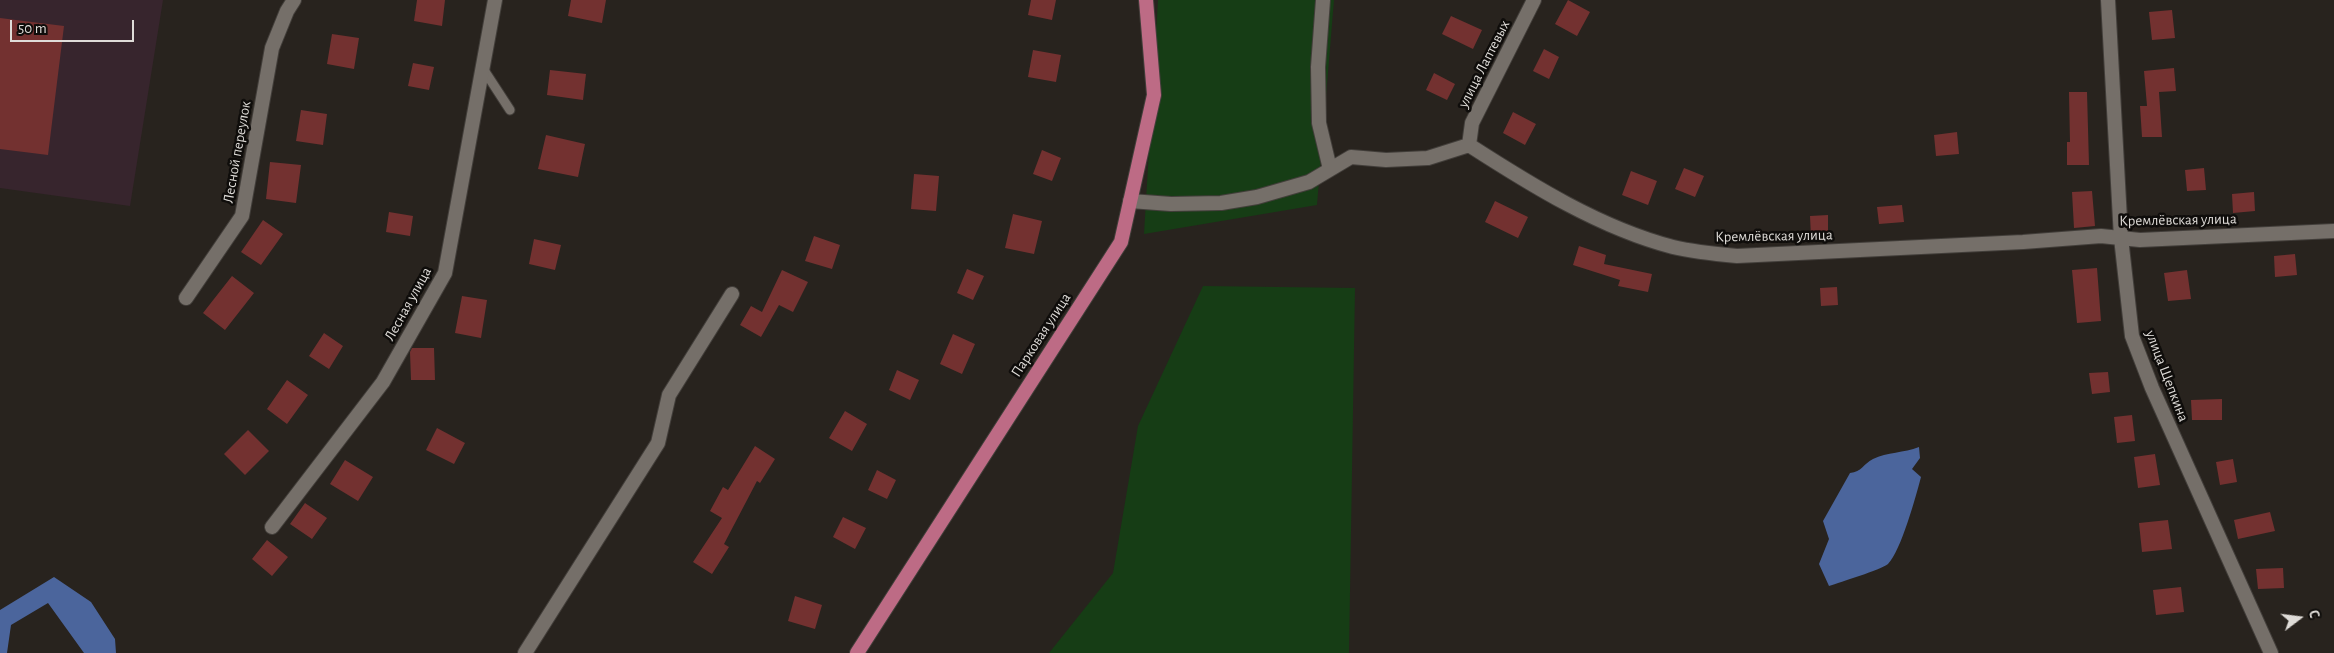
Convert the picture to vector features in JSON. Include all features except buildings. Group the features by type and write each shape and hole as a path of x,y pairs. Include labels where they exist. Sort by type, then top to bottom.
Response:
{"main road":[{"name":"Парковая улица","path":"857,653 1121,242 1154,95 1146,0"}],"street":[{"name":"Лесной переулок","path":"186,298 242,216 272,48 287,11 294,0"},
{"name":"Лесная улица","path":"272,527 382,382 445,273 495,0"},
{"path":"1323,0 1318,68 1320,123 1330,169"},
{"name":"улица Лаптевых","path":"1469,145 1472,123 1534,0"},
{"name":"улица Щепкина","path":"2108,0 2120,238 2132,336 2152,388 2271,653"},
{"path":"1130,201 1171,204 1230,202 1257,197 1309,182 1351,158 1386,160 1428,158 1469,145"},
{"name":"Кремлёвская улица","path":"1469,145 1591,216 1637,236 1672,247 1703,253 1737,256 2023,242 2101,236 2140,240 2334,231"},
{"path":"526,653 658,443 670,396 732,294"}],"lane":[{"path":"482,67 510,110"}],"shaded area":[{"path":"0,0 163,0 130,206 0,188"}],"green space":[{"path":"1158,0 1334,0 1317,205 1144,234"},
{"path":"1203,286 1355,288 1349,653 1049,653 1113,573 1138,426"}],"water":[{"path":"1919,447 1920,458 1912,469 1921,477 1907,523 1893,557 1884,567 1829,586 1819,564 1829,539 1823,521 1850,473 1857,471 1878,457"},
{"path":"54,577 91,602 115,639 116,653 84,653 48,603 11,625 7,653 0,653 0,610"}]}
